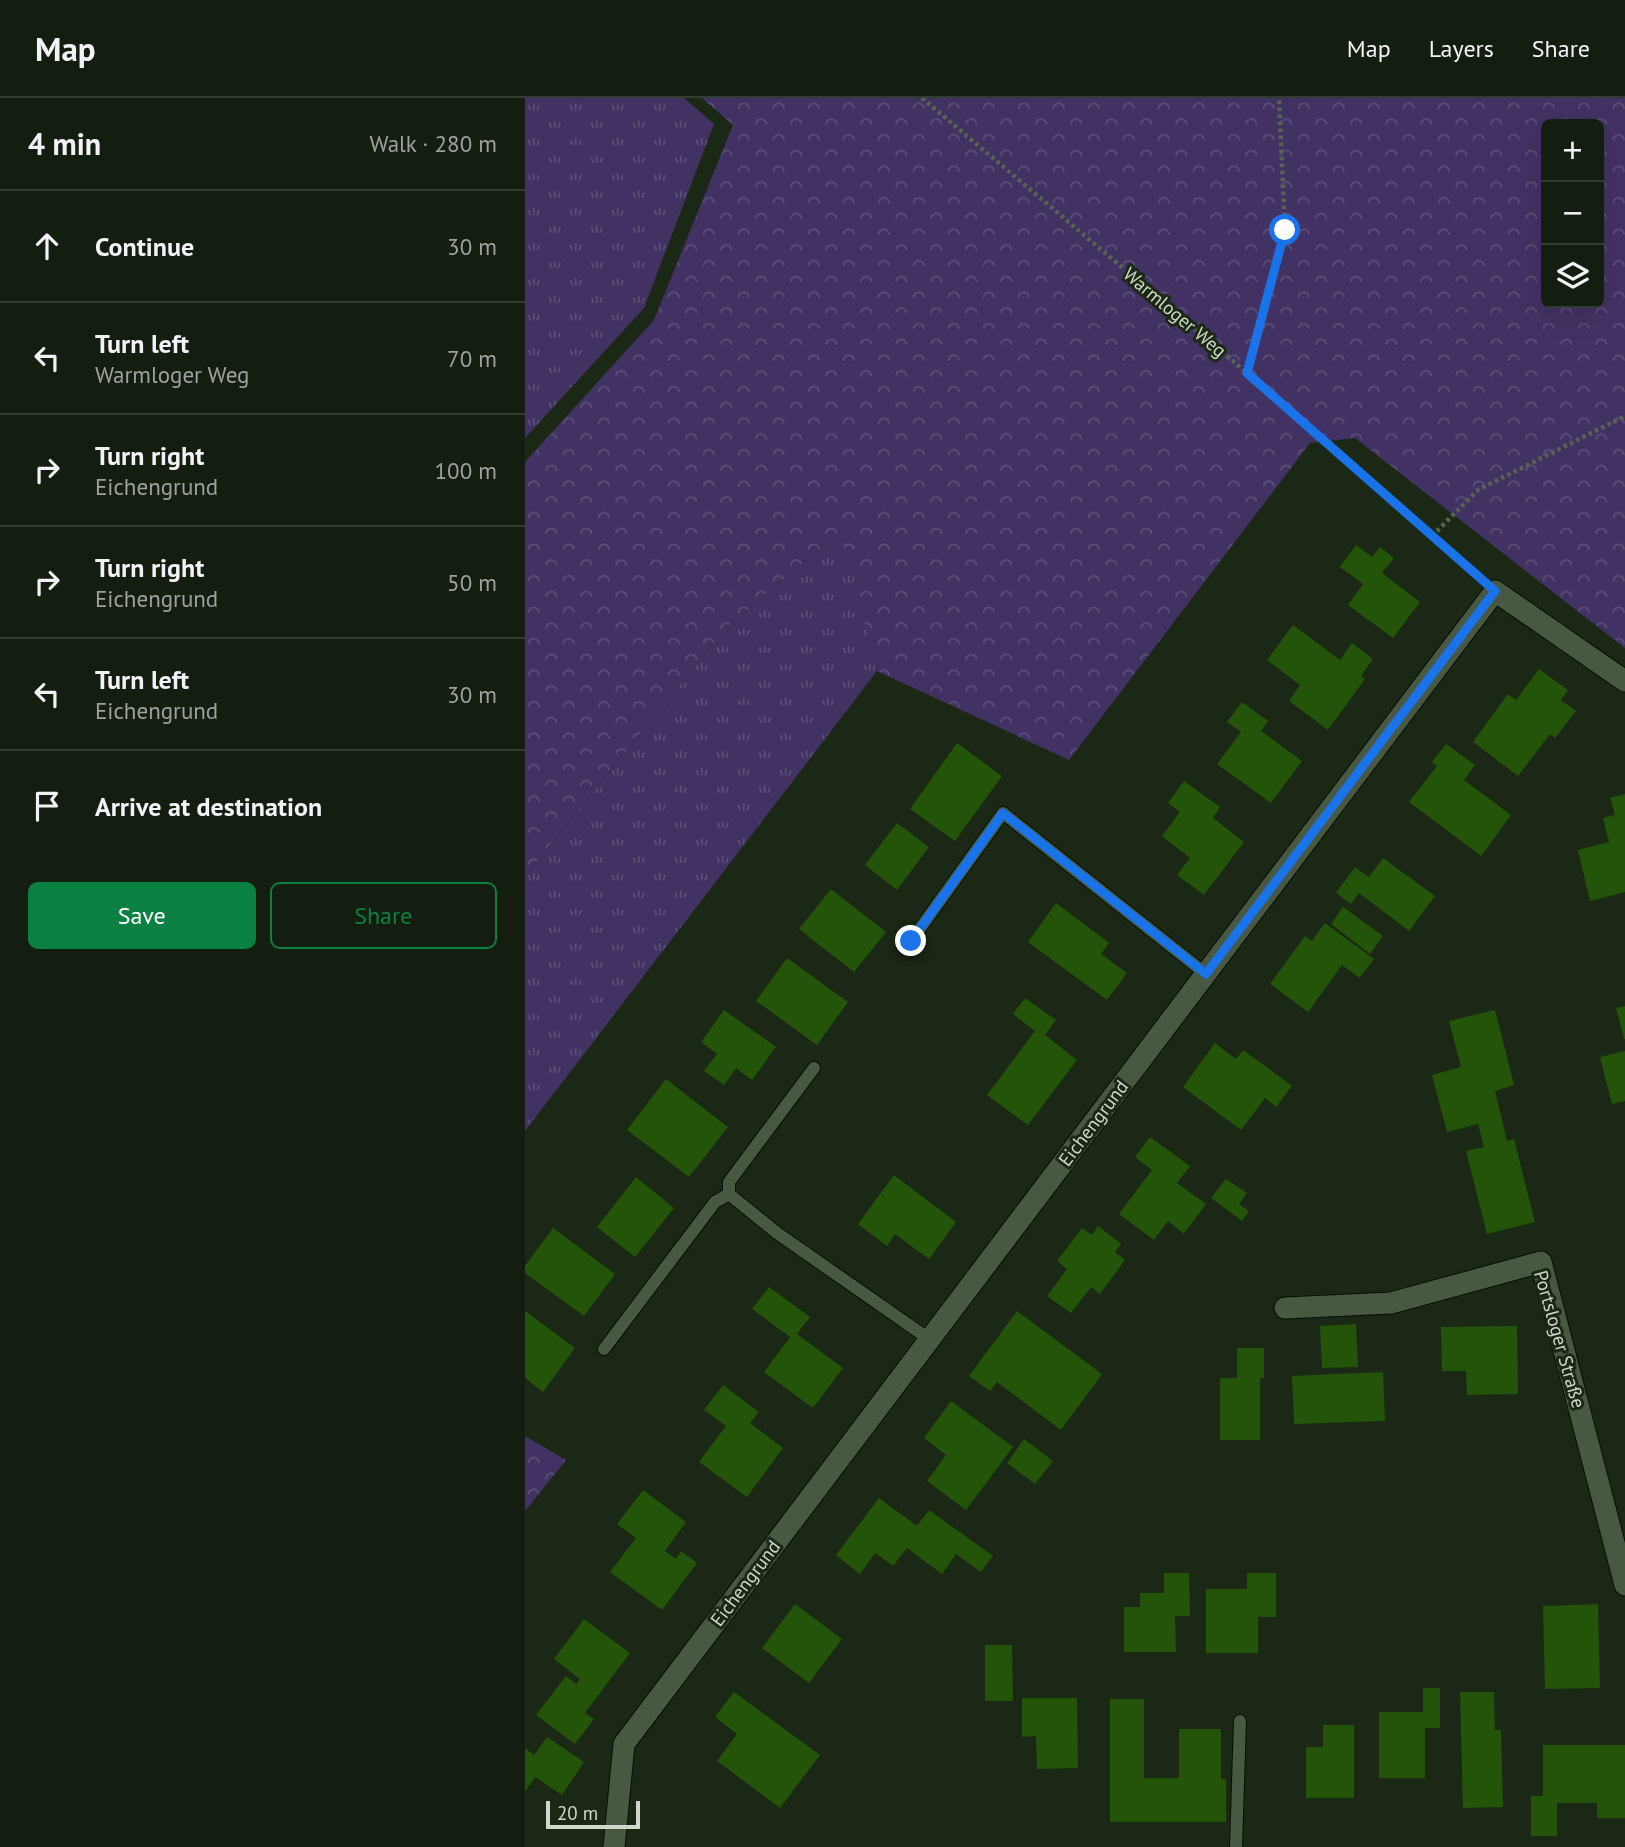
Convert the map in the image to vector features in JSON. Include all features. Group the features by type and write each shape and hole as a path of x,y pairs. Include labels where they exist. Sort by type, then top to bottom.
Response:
{"street":[{"path":"1495,591 1625,681"},
{"name":"Eichengrund","path":"614,1847 624,1744 1495,591"},
{"name":"Portsloger Straße","path":"1285,1308 1391,1303 1542,1262 1625,1585"}],"lane":[{"path":"911,941 1003,813 1206,974"},
{"path":"729,1194 729,1182 814,1069"},
{"path":"729,1194 777,1233 929,1339"},
{"path":"604,1349 715,1202 729,1194"},
{"path":"1235,1847 1240,1721"}],"path":[{"name":"Warmloger Weg","path":"922,98 1247,373 1495,591"},
{"path":"1247,373 1285,230 1279,98"},
{"path":"1432,536 1478,490 1625,416"}],"green space":[{"path":"525,98 684,98 714,124 644,308 525,438"},
{"path":"702,98 1625,98 1625,648 1355,438 1310,443 1069,760 877,671 840,531 724,630 525,876 525,462 654,320 733,125"},
{"path":"841,530 877,671 525,1131 525,876 724,630"},
{"path":"525,1436 566,1460 525,1511"}],"building":[{"path":"1356,545 1372,557 1380,547 1394,558 1382,573 1420,602 1393,638 1348,605 1363,584 1340,567"},
{"path":"1293,625 1340,660 1352,643 1373,659 1361,676 1365,679 1328,730 1289,701 1300,685 1267,660"},
{"path":"1539,669 1568,690 1561,700 1576,711 1555,738 1550,734 1518,776 1473,742 1508,694 1516,700"},
{"path":"1242,702 1268,721 1261,731 1302,761 1271,803 1217,764 1241,732 1227,722"},
{"path":"957,743 1002,776 955,841 910,809"},
{"path":"1446,744 1475,765 1464,780 1511,815 1481,856 1409,802 1437,766 1432,762"},
{"path":"1184,781 1220,807 1213,818 1244,842 1204,895 1177,875 1190,858 1162,836 1180,812 1168,803"},
{"path":"1625,794 1625,892 1590,901 1578,850 1609,842 1603,818 1615,815 1610,798"},
{"path":"897,823 929,847 897,890 865,865"},
{"path":"1383,858 1435,896 1409,931 1359,893 1351,904 1336,893 1355,867 1369,877"},
{"path":"831,889 886,932 854,972 799,929"},
{"path":"1056,903 1109,943 1101,954 1127,973 1107,1000 1028,942"},
{"path":"1343,907 1383,936 1370,954 1331,924"},
{"path":"1325,923 1374,959 1360,978 1342,965 1308,1012 1270,984 1305,936 1312,941"},
{"path":"787,958 848,1002 817,1045 756,1001"},
{"path":"1025,998 1056,1020 1045,1035 1077,1060 1028,1125 987,1095 1035,1031 1013,1014"},
{"path":"1625,1006 1625,1039 1624,1039 1616,1008"},
{"path":"724,1010 776,1047 752,1080 736,1068 724,1085 704,1071 717,1054 701,1042"},
{"path":"1495,1010 1514,1085 1495,1091 1507,1141 1514,1139 1535,1222 1487,1234 1466,1151 1484,1147 1478,1124 1447,1132 1432,1075 1461,1067 1449,1021"},
{"path":"1215,1043 1236,1059 1243,1050 1292,1086 1276,1107 1265,1098 1241,1130 1183,1087"},
{"path":"1625,1051 1625,1101 1612,1104 1600,1057"},
{"path":"666,1079 728,1127 689,1177 627,1130"},
{"path":"1150,1137 1190,1166 1177,1183 1206,1204 1184,1234 1168,1221 1154,1240 1119,1214 1152,1170 1135,1157"},
{"path":"894,1175 956,1222 929,1259 895,1234 887,1246 858,1224"},
{"path":"636,1177 674,1208 635,1257 597,1227"},
{"path":"1226,1179 1247,1193 1239,1204 1249,1211 1242,1221 1211,1198"},
{"path":"1098,1226 1121,1244 1115,1252 1125,1260 1100,1294 1091,1287 1071,1313 1047,1296 1067,1269 1057,1261 1082,1228 1092,1235"},
{"path":"553,1228 615,1274 584,1316 525,1273 525,1266"},
{"path":"769,1287 810,1317 797,1334 843,1368 813,1408 764,1372 790,1337 752,1309"},
{"path":"525,1311 575,1348 543,1392 525,1378"},
{"path":"1017,1311 1102,1374 1061,1430 997,1382 990,1391 969,1376"},
{"path":"1356,1324 1358,1367 1322,1368 1320,1326"},
{"path":"1517,1326 1518,1394 1467,1395 1466,1371 1442,1371 1441,1327"},
{"path":"1237,1348 1264,1348 1264,1378 1260,1378 1260,1440 1220,1440 1220,1378 1237,1378"},
{"path":"1383,1372 1385,1421 1294,1424 1292,1376"},
{"path":"723,1385 759,1412 750,1423 783,1448 747,1497 699,1462 726,1426 704,1410"},
{"path":"951,1401 1013,1447 966,1510 927,1481 946,1455 924,1438"},
{"path":"1024,1439 1053,1461 1035,1484 1007,1463"},
{"path":"643,1490 686,1522 665,1551 676,1559 681,1551 697,1563 662,1610 610,1572 636,1538 617,1524"},
{"path":"879,1498 917,1526 929,1510 993,1556 981,1572 956,1554 942,1574 907,1548 893,1566 875,1553 860,1574 836,1555"},
{"path":"1164,1573 1189,1573 1190,1616 1175,1616 1176,1652 1124,1652 1124,1607 1140,1607 1140,1593 1164,1593"},
{"path":"1247,1573 1276,1573 1276,1617 1258,1617 1258,1653 1206,1653 1206,1589 1247,1589"},
{"path":"795,1604 842,1639 809,1683 762,1648"},
{"path":"1598,1604 1600,1688 1545,1689 1543,1606"},
{"path":"584,1619 630,1653 585,1713 594,1719 575,1744 536,1715 566,1676 576,1684 580,1679 554,1659"},
{"path":"985,1645 1012,1645 1013,1701 985,1701"},
{"path":"1423,1688 1440,1688 1440,1728 1425,1728 1425,1778 1379,1778 1379,1712 1423,1712"},
{"path":"734,1692 820,1755 780,1808 717,1761 737,1734 715,1717"},
{"path":"1460,1692 1494,1692 1495,1730 1501,1730 1503,1807 1463,1808"},
{"path":"1022,1698 1077,1698 1078,1768 1037,1769 1036,1736 1022,1737"},
{"path":"1110,1699 1144,1699 1144,1778 1179,1778 1179,1729 1221,1729 1221,1779 1226,1779 1226,1822 1110,1822"},
{"path":"1323,1725 1354,1725 1354,1798 1306,1798 1306,1747 1323,1747"},
{"path":"547,1737 584,1762 562,1795 535,1777 525,1792 525,1748 534,1755"},
{"path":"1543,1745 1625,1745 1625,1818 1597,1818 1597,1803 1557,1803 1557,1836 1531,1836 1531,1796 1543,1796"}],"route":[{"path":"911,941 1003,813 1206,974 1495,591 1247,373 1285,230"}]}
